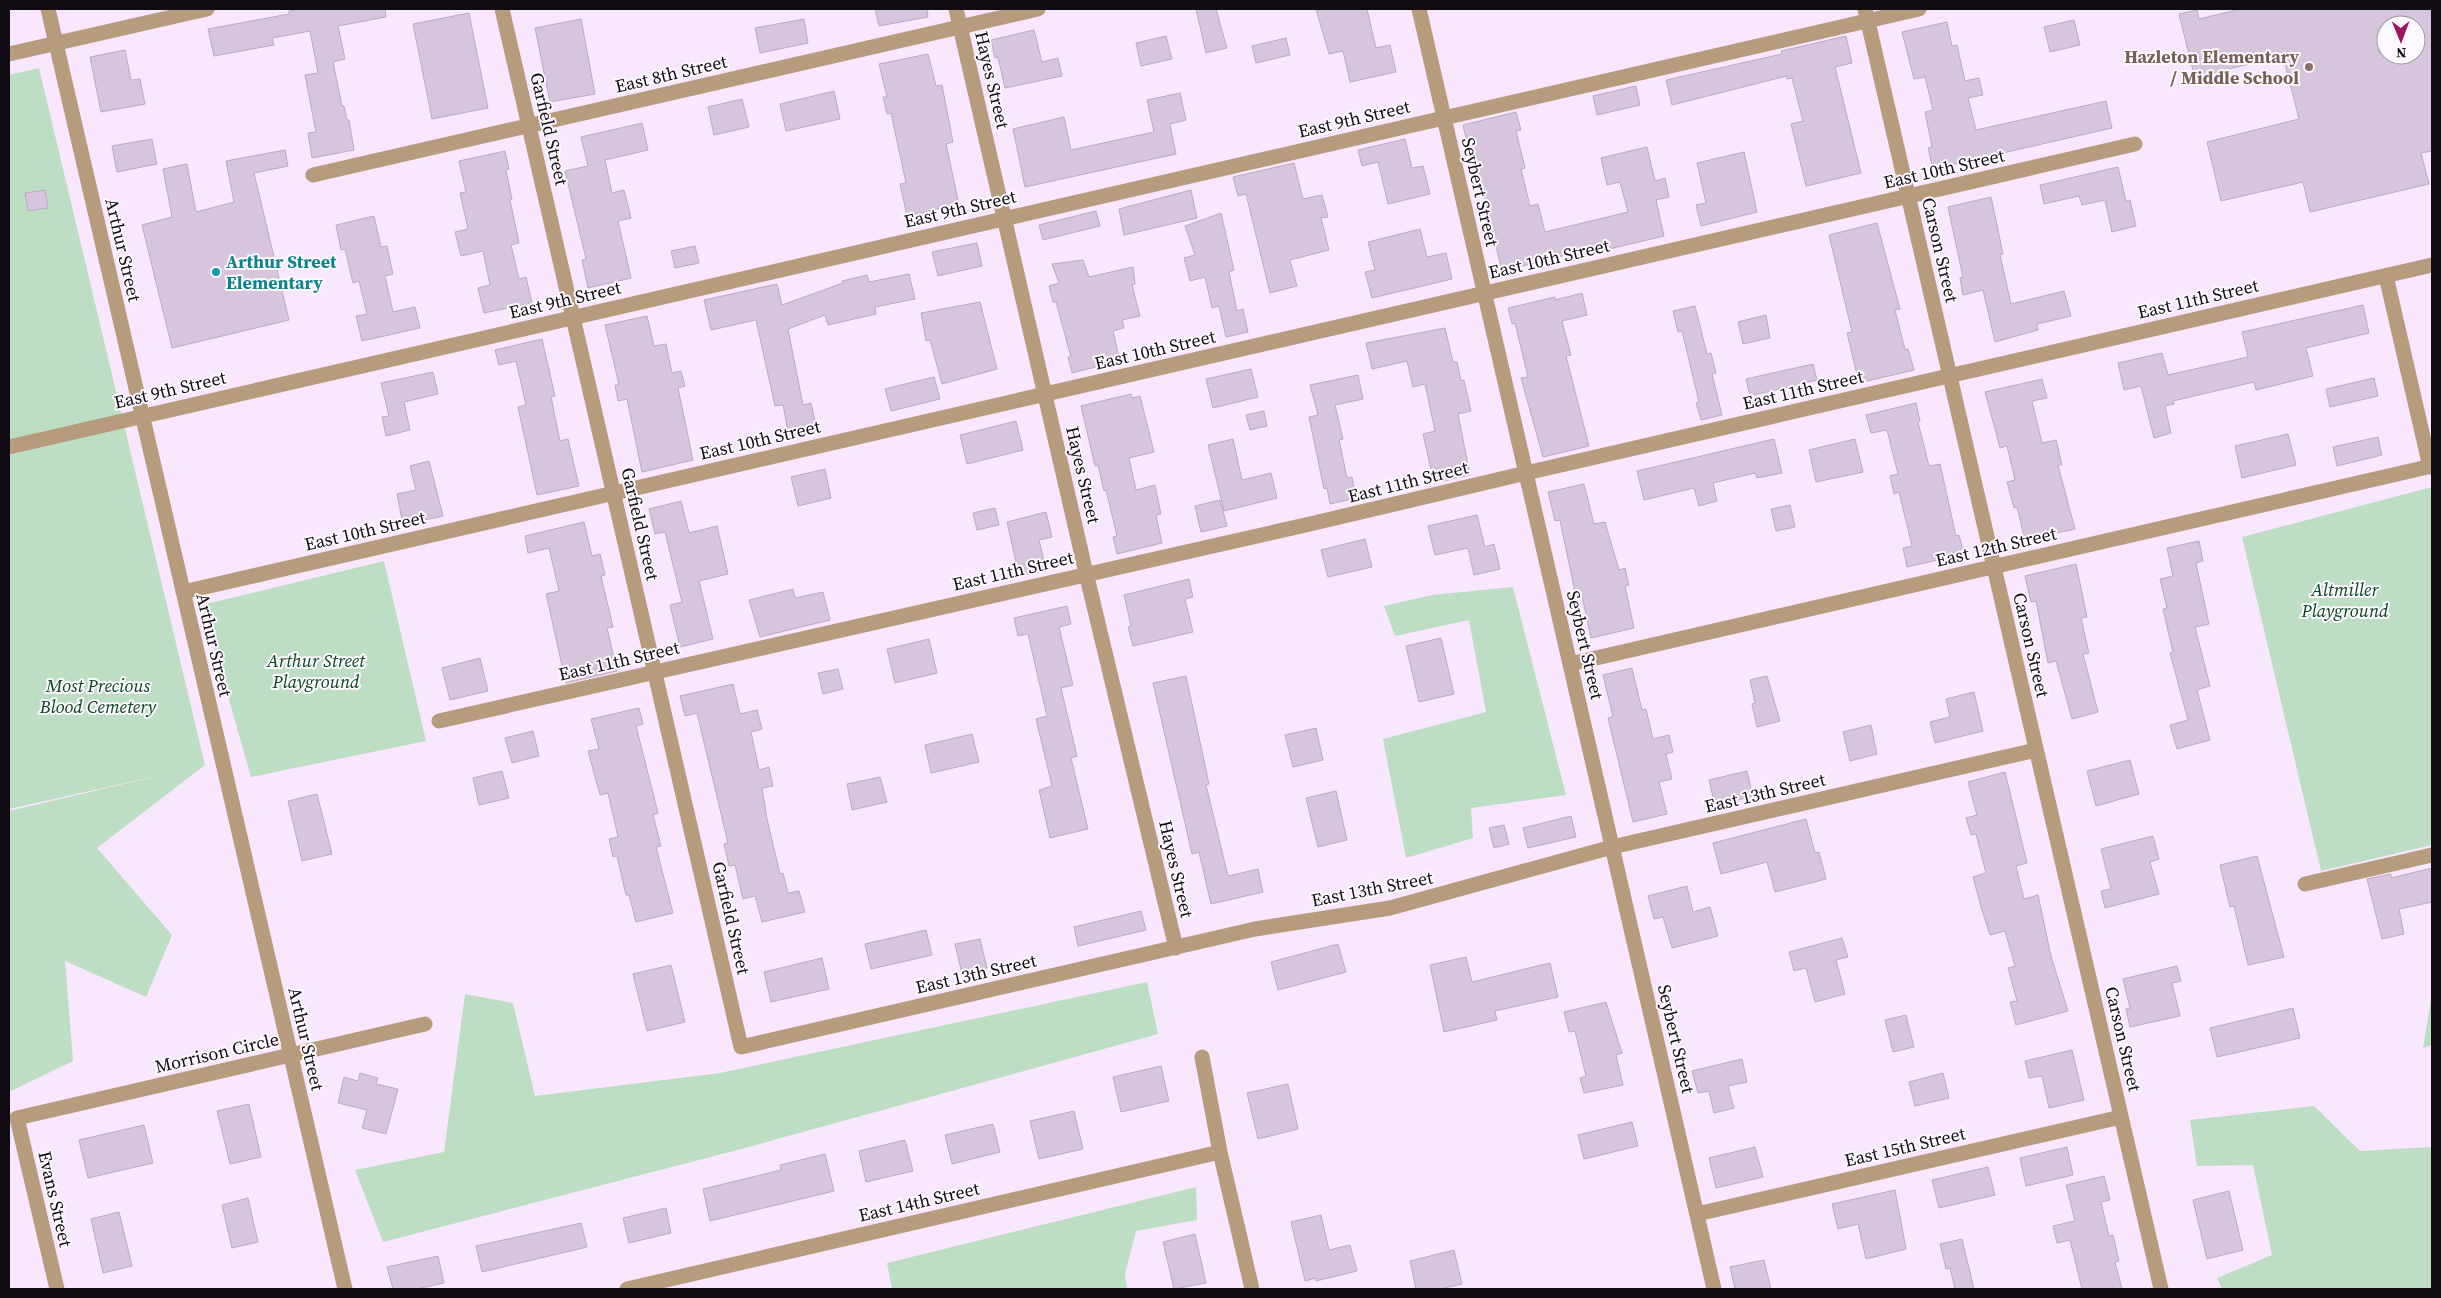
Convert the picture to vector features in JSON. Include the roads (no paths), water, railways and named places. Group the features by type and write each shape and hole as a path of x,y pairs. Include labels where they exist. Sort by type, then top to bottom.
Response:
{"street":[{"name":"Arthur Street","path":"48,9 345,1289"},
{"path":"9,54 207,9"},
{"name":"Garfield Street","path":"502,9 741,1047"},
{"name":"Hayes Street","path":"956,9 1086,573 1176,948"},
{"name":"East 8th Street","path":"313,175 1038,9"},
{"name":"Seybert Street","path":"1419,9 1714,1289"},
{"name":"East 9th Street","path":"9,447 1444,118 1867,15 1919,9"},
{"name":"Carson Street","path":"1867,15 2161,1289"},
{"name":"East 10th Street","path":"183,592 2135,144"},
{"name":"East 11th Street","path":"439,722 1086,573 1310,524 1526,472 2432,265"},
{"path":"2386,276 2431,466"},
{"name":"East 12th Street","path":"1570,664 2431,466"},
{"name":"East 13th Street","path":"741,1047 1255,929 1390,908 1612,847 2036,750"},
{"path":"2306,884 2432,855"},
{"name":"Morrison Circle","path":"17,1118 425,1024"},
{"path":"1202,1056 1220,1152 1252,1289"},
{"name":"East 15th Street","path":"1697,1214 2121,1117"},
{"name":"Evans Street","path":"17,1118 57,1289"},
{"name":"East 14th Street","path":"627,1289 1220,1152"}],"place":[{"name":"Hazleton Elementary / Middle School","path":"2309,67"},
{"name":"Arthur Street Elementary","path":"216,272"}],"park label":[{"name":"Altmiller Playground","path":"2345,600"},
{"name":"Arthur Street Playground","path":"316,671"},
{"name":"Most Precious Blood Cemetery","path":"98,696"}]}
